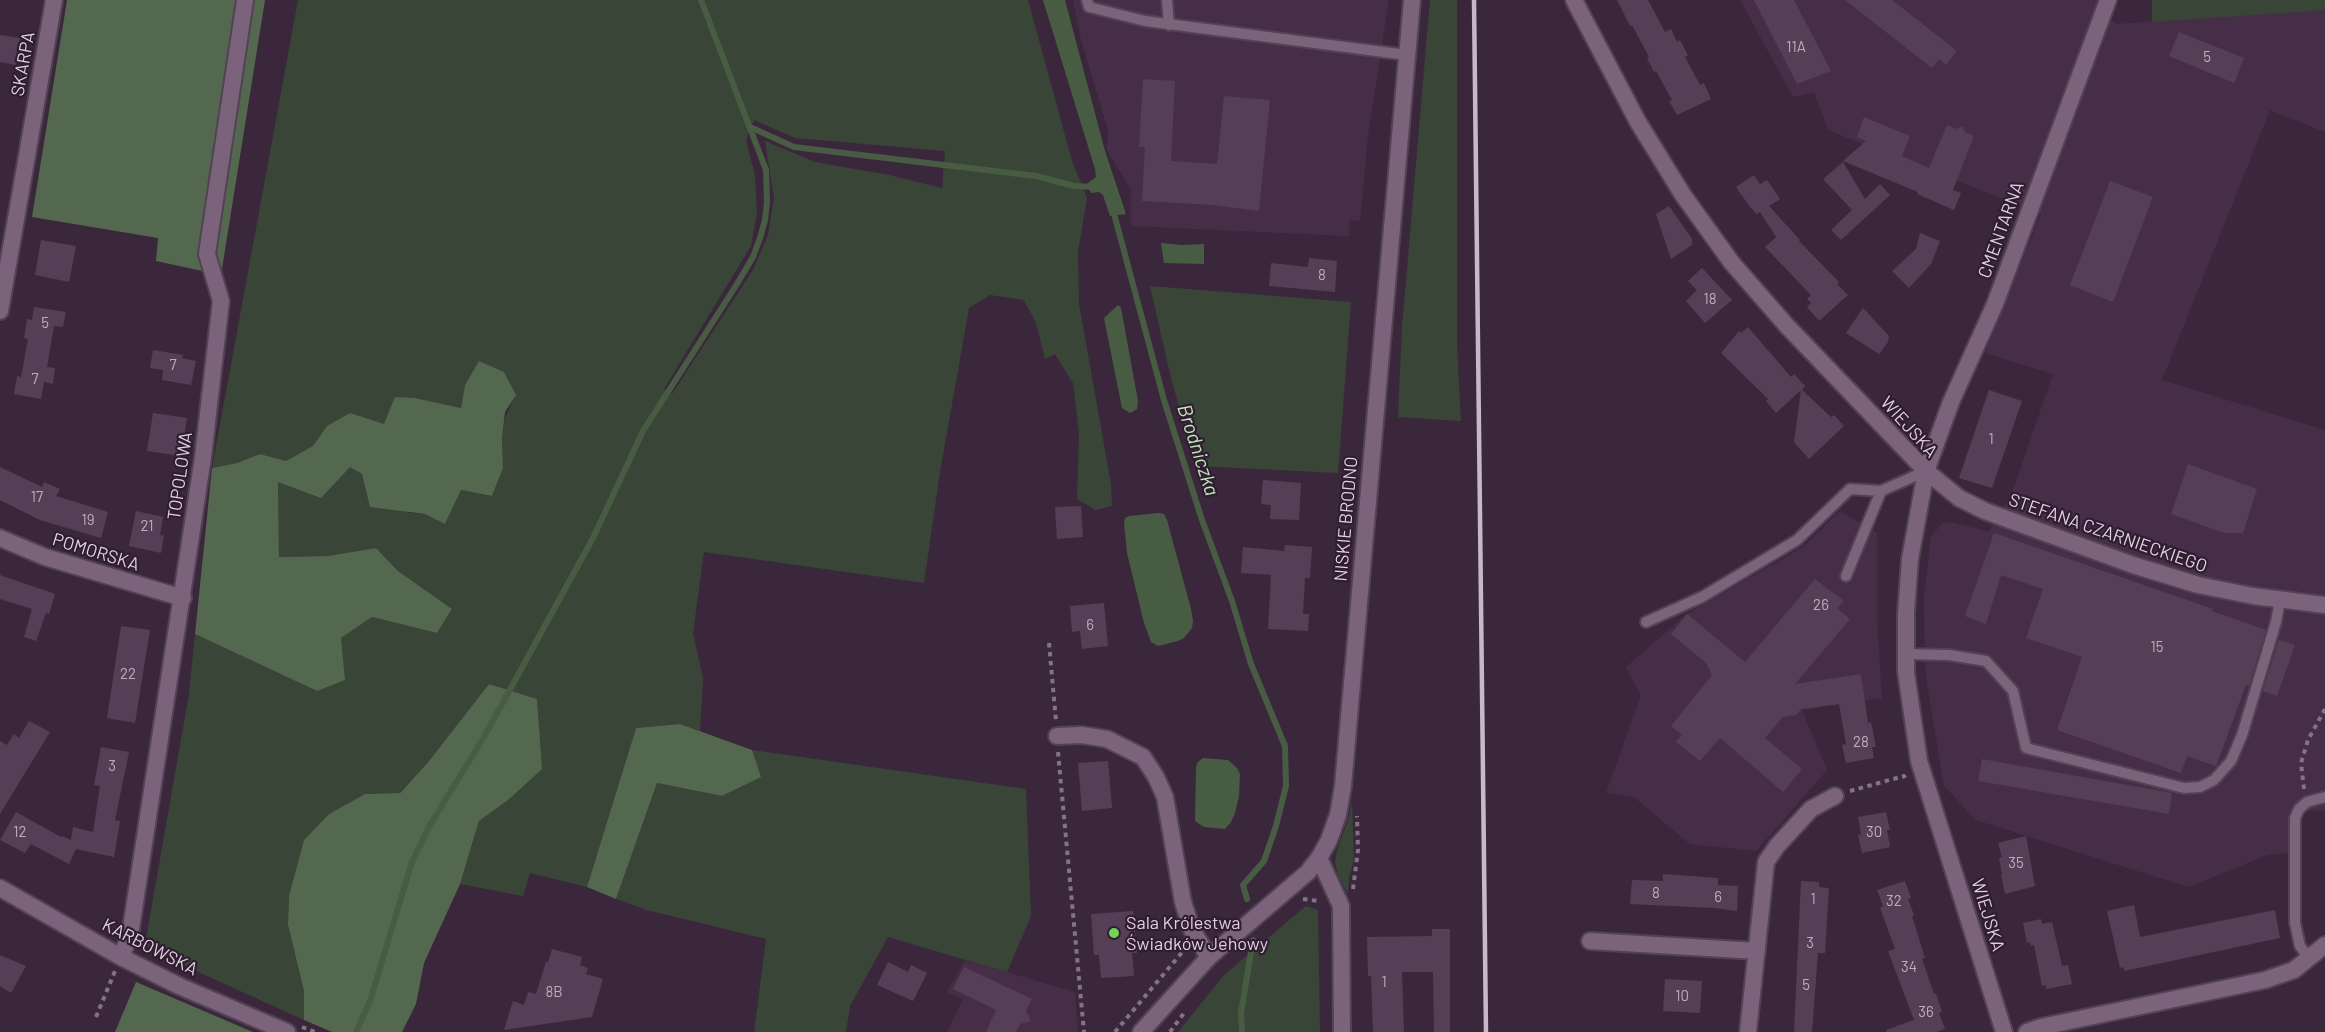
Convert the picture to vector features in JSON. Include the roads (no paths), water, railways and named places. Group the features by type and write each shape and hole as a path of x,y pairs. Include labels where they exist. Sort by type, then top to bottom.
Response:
{"street":[{"name":"SKARPA","path":"0,311 54,0"},
{"name":"TOPOLOWA","path":"121,957 130,935 203,457 221,301 207,254 245,0"},
{"name":"NISKIE BRODNO","path":"1319,858 1338,815 1342,786 1412,0"},
{"name":"WIEJSKA","path":"1574,0 1638,122 1683,195 1732,262 1787,326 1926,471 1910,559 1905,613 1906,672 1919,761 2004,1032"},
{"name":"CMENTARNA","path":"1926,471 1951,402 1995,304 2108,0"},
{"name":"STEFANA CZARNIECKIEGO","path":"1926,471 1959,498 1985,511 2133,565 2198,585 2280,600 2325,605"},
{"name":"POMORSKA","path":"0,537 45,557 183,598"},
{"path":"1057,736 1082,735 1107,739 1143,757 1165,797 1183,902 1192,930 1209,957"},
{"path":"1748,1032 1766,862 1777,846 1811,809 1835,796"},
{"path":"1141,1032 1209,957 1291,887 1319,858 1341,906 1342,1032"},
{"name":"KARBOWSKA","path":"0,888 121,957 179,986 286,1032"},
{"path":"1590,941 1757,951"},
{"path":"2026,1032 2265,980 2294,970 2325,945"}],"lane":[{"path":"1087,0 1089,7 1168,25 1407,55"},
{"path":"1167,0 1168,25"},
{"path":"1646,622 1702,597 1797,540 1850,489 1881,491 1926,471"},
{"path":"1846,576 1881,491"},
{"path":"1906,654 1949,655 1986,662 2013,691 2026,748 2184,788 2200,787 2214,780 2231,760 2242,735 2276,622 2280,600"},
{"path":"2309,958 2300,946 2295,923 2295,818 2307,802 2325,797"}],"waterway":[{"path":"356,1032 370,1001 412,862 430,825 484,737 593,538 643,431 737,284 753,257 760,238 767,202 766,170 701,0"},
{"path":"750,127 794,147 1036,176 1074,186 1095,187"},
{"name":"Brodniczka","path":"1113,210 1164,400 1202,520 1232,601 1251,664 1285,746 1286,786 1264,861 1243,885 1247,899"},
{"name":"Brodniczka","path":"1242,1032 1241,1013 1253,940"}],"railway":[{"path":"1474,0 1486,1032"}],"place":[{"name":"Sala Królestwa Świadków Jehowy","path":"1114,933"}]}
